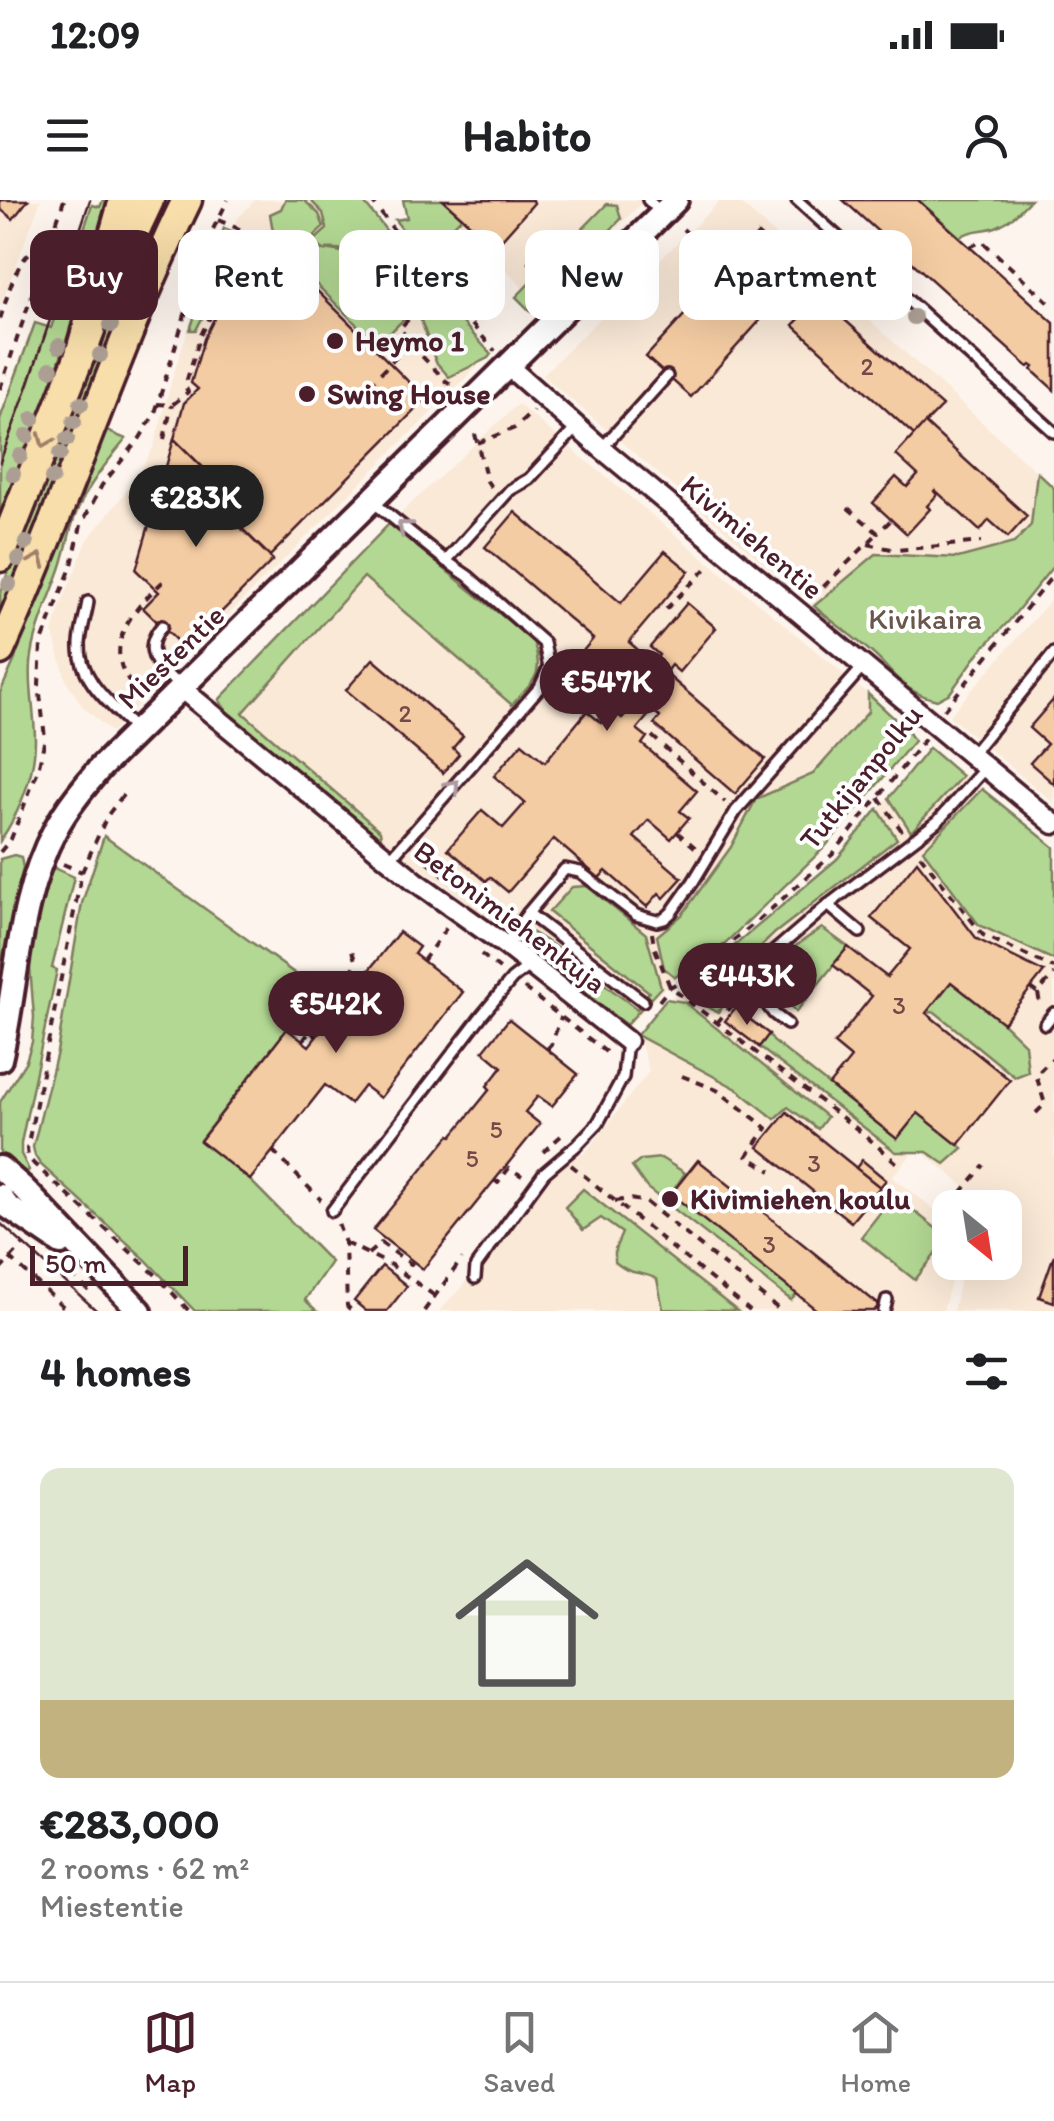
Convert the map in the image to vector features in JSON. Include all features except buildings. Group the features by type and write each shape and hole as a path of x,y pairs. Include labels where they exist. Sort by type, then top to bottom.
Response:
{"highway":[{"path":"82,351 125,200"}],"main road":[{"path":"0,556 82,351 149,200"},
{"path":"0,650 156,264 187,200"},
{"name":"Miestentie","path":"0,1059 25,914 44,855 72,802 138,732 176,683 373,502 509,367 662,205"},
{"path":"0,1168 140,1309"},
{"path":"0,1196 6,1206 96,1268"}],"street":[{"name":"Kivimiehentie","path":"509,367 577,428 1054,824"},
{"name":"Betonimiehenkuja","path":"176,683 389,860 626,1040"}],"lane":[{"path":"797,200 1054,432"},
{"path":"601,448 667,376"},
{"path":"446,562 500,500 528,479 577,428"},
{"path":"373,502 468,576 544,643 549,667 540,686 389,860"},
{"path":"88,602 80,641 81,660 97,690 138,732"},
{"path":"162,626 152,641 151,651 155,661 176,683"},
{"path":"971,755 1054,653"},
{"path":"505,945 565,869 580,872 636,916 658,921 671,913 736,812 863,667"},
{"path":"787,1024 759,994 763,960 938,821 986,767"},
{"path":"828,905 860,932"},
{"path":"528,913 643,1001"},
{"path":"332,1211 482,1015 512,979 530,966"},
{"path":"1045,1024 1054,1014"},
{"path":"475,1278 481,1258 544,1173 598,1123 623,1077 626,1040"}],"path":[{"path":"0,389 64,200"},
{"path":"0,852 11,839 38,770 44,738 40,644 72,565 82,525 102,486 140,438 157,404 208,239 228,200"},
{"path":"371,200 395,230"},
{"path":"217,219 244,230"},
{"path":"0,320 18,269 30,250 42,244 45,222"},
{"path":"970,247 982,241 1054,307"},
{"path":"164,439 172,405 188,392 186,386 208,320"},
{"path":"408,320 400,328 410,344 448,383 464,388"},
{"path":"468,320 509,367"},
{"path":"358,396 410,344"},
{"path":"157,404 172,405"},
{"path":"478,443 515,428 534,410"},
{"path":"475,434 487,481 500,500"},
{"path":"848,508 878,533"},
{"path":"798,611 892,520"},
{"path":"868,544 896,550 982,542"},
{"path":"666,609 714,560"},
{"name":"Tutkijanpolku","path":"659,1000 670,987 760,920 834,854 1054,574"},
{"path":"168,576 136,608 124,627 120,664 126,679 147,701 176,683"},
{"path":"549,667 606,717"},
{"path":"652,736 736,812"},
{"path":"123,794 107,816 82,872 28,1157 157,1276 189,1311"},
{"path":"879,798 983,935 1054,971 1038,993 1031,988"},
{"path":"677,832 708,859"},
{"path":"423,960 460,912"},
{"path":"651,920 654,946 670,987 898,1164"},
{"path":"303,1041 342,991 356,963 351,948"},
{"path":"717,1023 760,971"},
{"path":"548,1049 561,1017"},
{"path":"310,1031 317,1037"},
{"path":"612,1057 626,1040"},
{"path":"1036,1114 1045,1104 1036,1075 1054,1057"},
{"path":"682,1076 717,1090 767,1128 747,1156 770,1171"},
{"path":"540,1156 564,1134"},
{"path":"273,1151 332,1211 344,1243 347,1306 352,1311"},
{"path":"561,1156 750,1311"},
{"path":"963,1190 984,1165"},
{"path":"494,1180 498,1183 509,1168 522,1176"},
{"path":"616,1201 646,1202 781,1311"},
{"path":"368,1254 381,1242 413,1262"},
{"path":"344,1243 392,1266 435,1296"},
{"path":"424,1311 468,1251"},
{"path":"10,1258 68,1311"},
{"path":"57,1262 97,1299"}],"shaded area":[{"path":"0,200 41,200 0,307"},
{"path":"255,200 351,200 374,230 339,230 339,320 448,320 483,361 111,732 82,706 66,680 53,634 88,539 137,478 154,446 191,320 319,320 319,230 231,230"},
{"path":"436,200 645,200 614,230 525,230 525,290 505,270 505,230 466,230"},
{"path":"721,200 737,200 770,230 690,230"},
{"path":"679,241 679,320 869,320 1037,472 1031,525 1014,543 959,558 876,554 814,606 542,375 598,320 659,320 659,261"},
{"path":"518,404 868,694 868,711 813,774 756,800 731,847 682,915 657,936 664,968 675,977 624,1031 233,720 219,700 389,524"},
{"path":"1054,596 1054,803 949,716"},
{"path":"929,748 1054,850 1054,1311 953,1311 960,1280 1022,1280 1022,1190 969,1190 917,1148 892,1177 932,1207 932,1280 951,1280 943,1311 439,1311 465,1283 544,1173 586,1152 649,1071 639,1038 684,983 837,859"}],"green space":[{"path":"103,200 114,200 104,230 84,230 92,205 100,207"},
{"path":"158,200 174,200 158,239 158,230 144,230"},
{"path":"285,200 304,200 319,214 324,227 319,231 273,230 270,214 281,209"},
{"path":"310,200 362,200 386,230 339,230 339,250 326,249 339,252 339,307 319,287 319,249 324,250 319,246 319,236 327,229 323,213"},
{"path":"403,200 443,200 462,217 450,230 403,230 395,220 407,218"},
{"path":"918,200 1030,200 1003,224 960,237"},
{"path":"607,204 617,205 621,219 610,230 582,230"},
{"path":"525,288 525,306 516,297"},
{"path":"54,320 73,320 0,521 0,419 35,323 51,328"},
{"path":"107,320 124,320 0,621 0,595"},
{"path":"193,320 201,320 196,330 190,330"},
{"path":"352,320 403,320 381,342 375,343"},
{"path":"421,320 460,320 491,354 449,377 436,362"},
{"path":"104,430 126,439 80,505 38,629 31,663 35,740 32,766 19,806 0,841 0,693"},
{"name":"Kivikaira","path":"1037,472 1054,488 1054,565 980,651 950,693 937,700 907,687 814,606 876,554 958,558 1014,543 1031,525"},
{"path":"389,524 533,641 538,662 535,677 512,705 364,577 243,713 380,831 381,837 233,720 219,700"},
{"name":"Kivikaira","path":"868,694 914,741 825,847 712,956 675,977 664,968 657,936 682,915 731,847 756,799 813,774 868,712"},
{"path":"929,748 962,776 911,832 889,798"},
{"path":"982,789 1054,847 1054,960 979,925 923,850"},
{"path":"878,809 897,839 775,933 750,957 738,990 718,1012 693,997 684,983 837,859"},
{"path":"104,836 308,983 287,1029 200,1140 250,1180 331,1262 305,1300 317,1311 195,1311 35,1156 33,1147 57,1052 82,903"},
{"path":"21,857 23,868 0,967 0,859"},
{"path":"52,867 74,877 52,968 57,970 21,1143 21,1154 29,1170 25,1175 0,1153 0,1102 26,1061 32,1042 31,942"},
{"path":"587,886 646,934 661,987 626,1025 527,947 526,937 531,932 637,1009 649,992 549,912 572,887"},
{"path":"822,928 848,947 796,1012 779,994 774,973 794,947"},
{"path":"951,982 1025,1044 1028,1072 1015,1077 935,1012 926,1013"},
{"path":"666,999 684,1002 827,1117 818,1129 788,1107 775,1119 737,1089 637,1035"},
{"path":"769,1034 897,1139 918,1113 963,1148 945,1164 927,1152 896,1152 759,1047"},
{"path":"661,1158 685,1173 671,1194 797,1294 791,1300 647,1188 632,1167 641,1160"},
{"path":"583,1189 737,1311 663,1309 657,1279 615,1262 615,1249 622,1233 601,1218 583,1230 565,1207"},
{"path":"894,1195 932,1225 932,1258 915,1280 861,1237"}],"tram line":[{"path":"0,462 90,200"},
{"path":"0,1223 97,1311"}],"place":[{"name":"Heymo 1","path":"335,341"},
{"name":"Swing House","path":"307,394"},
{"name":"Kivimiehen koulu","path":"670,1199"}]}
